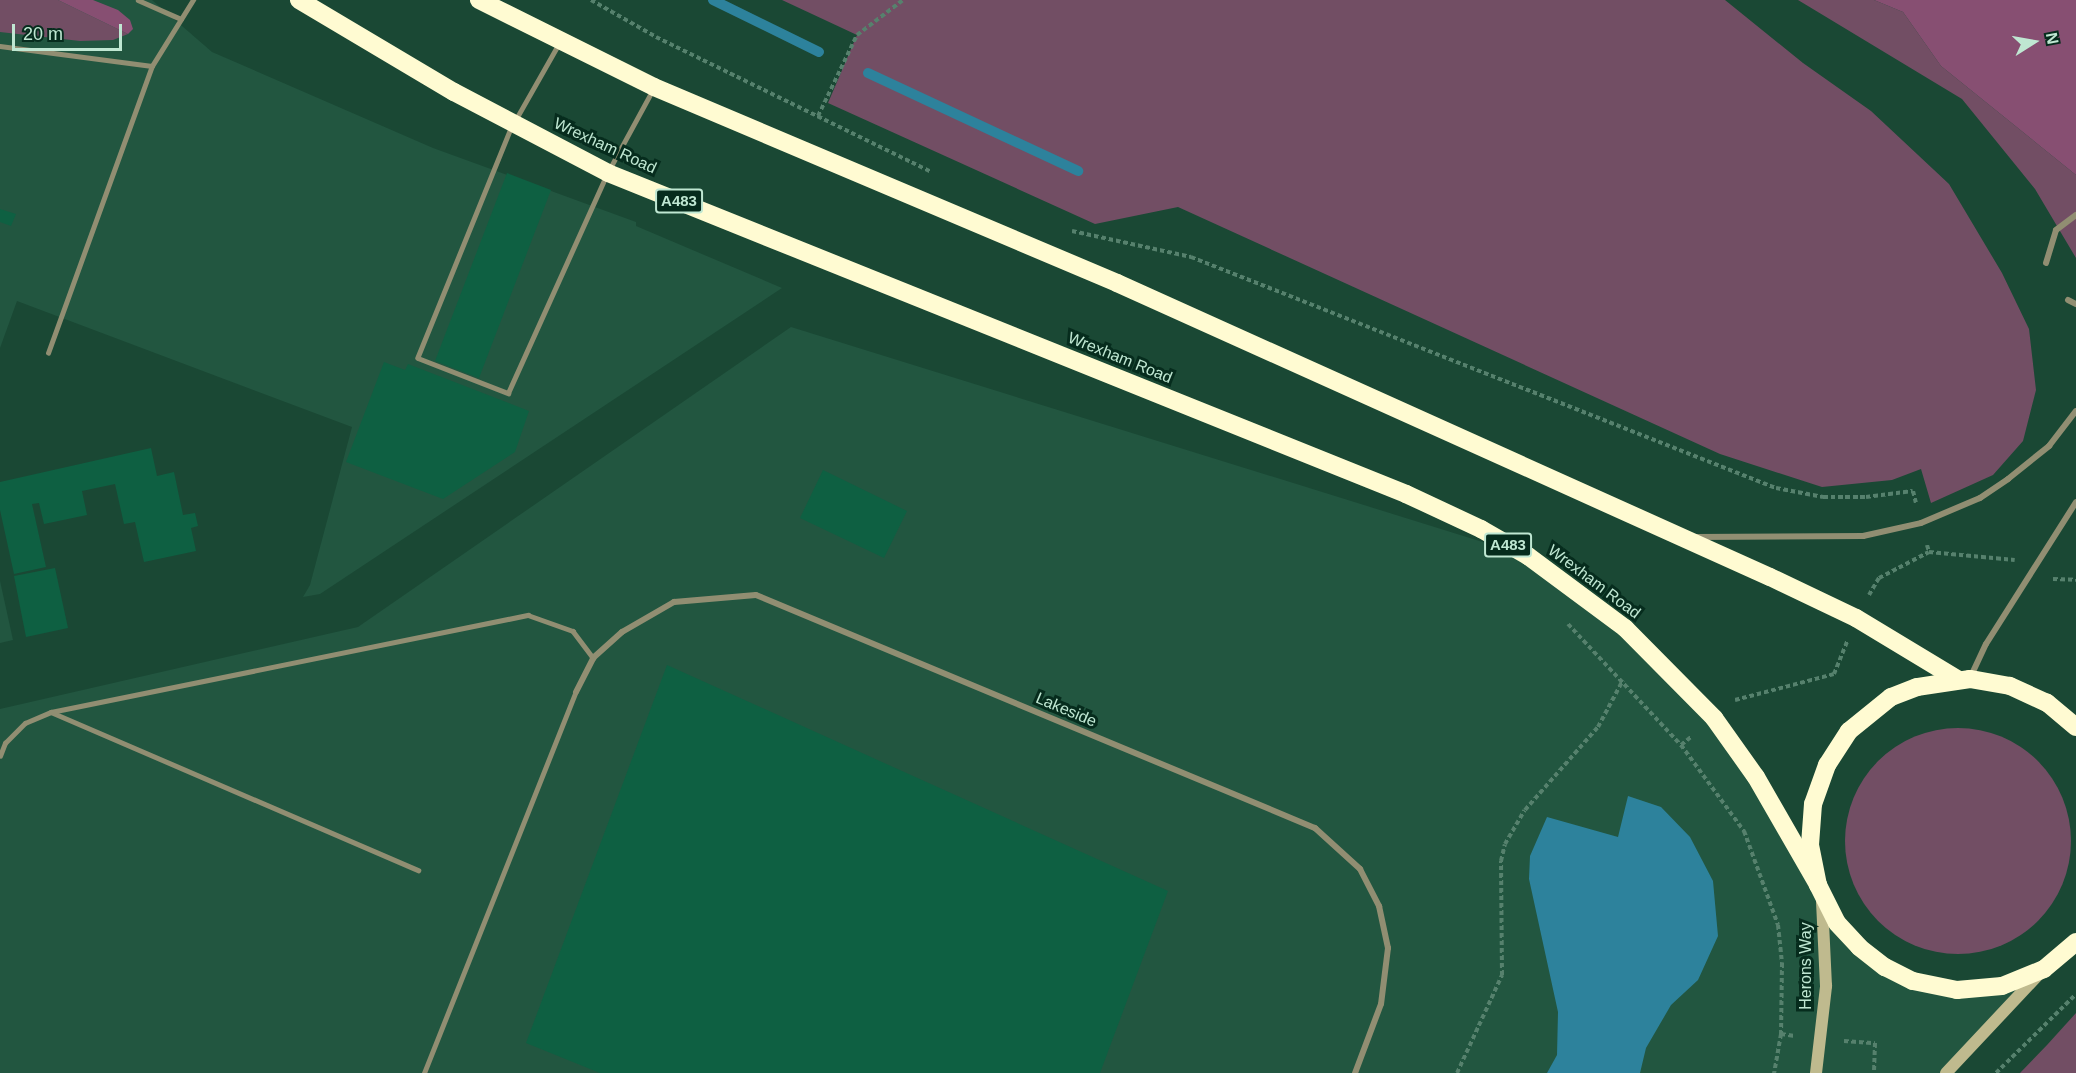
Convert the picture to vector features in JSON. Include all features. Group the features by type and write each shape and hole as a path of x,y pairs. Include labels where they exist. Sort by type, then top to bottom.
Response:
{"highway":[{"name":"Wrexham Road","path":"299,0 514,123 608,172 1395,490 1481,529 1528,556 1625,628 1714,718 1756,777 1820,890"},
{"path":"479,0 560,43 654,87 1117,283 1682,537 1856,618 1963,679"},
{"path":"2076,727 2048,703 2010,686 1963,679 1917,687 1891,697 1849,731 1827,765 1813,804 1810,844 1820,890 1837,923 1859,947 1885,968 1913,981 1957,990 2002,986 2044,969 2076,942"}],"street":[{"path":"2046,262 2056,230 2076,215"},
{"path":"2068,300 2076,304"},
{"path":"1682,537 1852,536 1921,523 1980,498 2008,479 2049,446 2076,411"},
{"path":"1963,679 2035,570 2076,501"},
{"name":"Lakeside","path":"576,692 593,658 622,632 674,602 756,595 1315,828 1360,869 1379,906 1388,948 1381,1004 1355,1073"},
{"name":"Herons Way","path":"1816,1073 1826,986 1820,890"},
{"path":"1946,1073 2044,969"}],"lane":[{"path":"138,0 182,19"},
{"path":"48,353 152,66 193,0"},
{"path":"560,43 514,123 418,358 507,393 608,172 654,87"},
{"path":"0,46 152,66"},
{"path":"0,756 5,743 25,723 51,712 528,615 573,632 593,658"},
{"path":"424,1073 576,692"},
{"path":"51,712 418,870"}],"path":[{"path":"591,0 656,37 935,173"},
{"path":"818,116 857,35 903,0"},
{"path":"1065,230 1191,257 1776,488 1823,497 1866,497 1913,491 1929,552"},
{"path":"1681,745 1735,700 1834,674 1856,618 1879,578 1929,552 2008,556 2056,581 2076,580"},
{"path":"1568,623 1681,745 1744,831 1778,925 1782,963 1781,1034 1774,1073"},
{"path":"1457,1073 1502,975 1501,861 1505,844 1525,810 1598,727 1623,680"},
{"path":"1996,1073 2076,994"}],"shaded area":[{"path":"0,0 152,0 212,52 433,148 636,222 636,226 782,288 320,594 303,597 310,585 352,427 17,301 0,348"},
{"path":"0,0 58,0 128,34 113,40 80,41 0,32"},
{"path":"58,0 93,0 118,10 130,20 133,29 128,34"},
{"path":"782,0 1725,0 1803,63 1871,111 1949,184 2002,273 2029,329 2036,390 2023,441 1993,475 1931,503 1921,469 1892,480 1822,487 1720,454 1178,207 1095,224 828,103 857,35"},
{"path":"1798,0 1874,0 1903,12 1941,66 2076,175 2076,258 2035,189 1962,99"},
{"path":"1874,0 2076,0 2076,175 1941,66 1903,12"},
{"path":"791,327 1528,556 1576,590 1714,718 1822,894 1885,967 1957,990 2044,969 1946,1073 0,1073 0,709 358,627"},
{"path":"0,581 13,640 0,643"},
{"path":"1947,728 1969,728 2001,736 2011,741 2030,753 2046,769 2063,798 2069,819 2071,841 2069,863 2063,884 2046,913 2030,929 2001,946 1969,954 1947,954 1915,946 1905,941 1886,929 1870,913 1853,884 1845,852 1845,830 1853,798 1858,788 1870,769 1886,753 1915,736"},
{"path":"2076,1013 2076,1073 2020,1073 2047,1045"}],"water":[{"path":"1628,796 1661,807 1690,837 1713,881 1718,936 1698,980 1671,1005 1646,1048 1640,1073 1547,1073 1557,1055 1558,1012 1529,879 1530,856 1547,817 1618,837"}],"building":[{"path":"507,173 551,190 479,378 435,361"},
{"path":"0,209 16,214 11,226 0,222"},
{"path":"384,362 405,370 408,364 529,411 515,452 443,499 346,462"},
{"path":"151,448 157,476 174,472 183,515 195,513 198,526 191,528 196,551 144,562 135,522 124,524 115,484 82,491 87,515 44,524 39,503 32,504 46,567 14,574 0,510 0,482"},
{"path":"823,470 907,511 884,558 800,518"},
{"path":"55,568 68,628 26,637 14,576"},
{"path":"667,665 1168,891 1100,1073 600,1073 526,1043"}],"waterway":[{"path":"713,0 819,52"},
{"path":"868,73 1078,171"}]}
